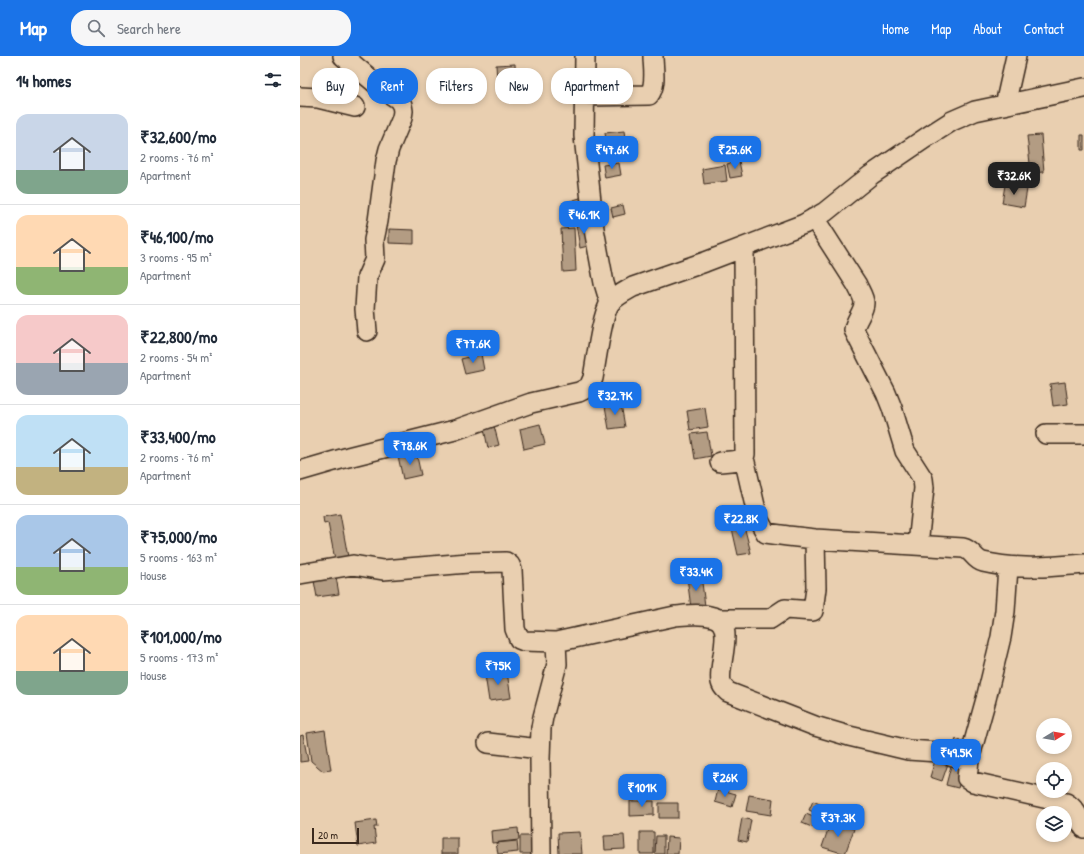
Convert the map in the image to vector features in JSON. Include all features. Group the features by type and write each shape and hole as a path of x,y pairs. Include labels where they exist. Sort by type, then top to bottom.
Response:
{"street":[{"path":"344,56 380,87 398,99 402,105 403,111 402,118 389,149 386,161 374,240 375,259 367,277 365,309 367,331"},
{"path":"585,56 585,68"},
{"path":"633,96 644,96 653,91 653,56"},
{"path":"1005,105 1016,56"},
{"path":"300,471 348,457 455,430 532,403 580,392 589,387 593,378 604,317 610,303 623,292 804,224 825,212 871,175 952,121 975,111 1084,88"},
{"path":"300,97 318,98 355,107"},
{"path":"585,104 584,136 594,229 604,283 610,303"},
{"path":"814,218 862,295 864,302 863,308 854,324 854,330 892,408 905,451 923,479 924,488 918,545"},
{"path":"744,247 744,458 758,519 766,533 816,539 918,545 968,550 979,561 1008,567 1024,568 1084,564"},
{"path":"1046,434 1084,434"},
{"path":"720,462 741,460 744,458"},
{"path":"718,619 770,619 785,609 813,611 816,588 816,539"},
{"path":"300,574 352,564 383,570 468,563 506,562 510,565 512,570 515,628 519,638 524,640 556,642 675,616 712,616 722,623 725,632 720,676 723,687 728,692 815,726 849,736 908,750 938,752 969,760"},
{"path":"1008,567 1005,611 1001,637 969,760 966,778 973,782 1066,803 1073,807 1084,828"},
{"path":"541,854 540,749 543,717 557,664 556,642"},
{"path":"488,743 540,749"}],"building":[{"path":"515,64 515,68 496,68 496,65"},
{"path":"624,131 627,150 608,153 605,133"},
{"path":"1041,135 1044,172 1031,173 1027,136"},
{"path":"1081,135 1084,135 1084,150 1081,150"},
{"path":"739,161 742,176 730,178 727,164"},
{"path":"619,163 621,175 605,178 603,165"},
{"path":"725,165 727,181 704,184 702,169"},
{"path":"1005,185 1027,189 1024,207 1002,203"},
{"path":"583,197 588,217 570,222 564,203"},
{"path":"623,205 625,214 613,217 611,208"},
{"path":"587,222 592,245 580,248 576,224"},
{"path":"574,228 576,271 563,272 561,229"},
{"path":"389,229 414,230 414,244 389,243"},
{"path":"481,354 484,370 465,374 461,359"},
{"path":"1065,382 1068,404 1053,406 1050,384"},
{"path":"621,404 625,427 609,429 605,406"},
{"path":"705,408 708,427 690,430 687,411"},
{"path":"493,422 499,445 488,448 483,424"},
{"path":"540,424 545,444 524,449 520,429"},
{"path":"707,432 711,456 695,459 691,434"},
{"path":"416,452 421,475 403,479 398,456"},
{"path":"340,514 348,557 335,560 328,523 324,524 323,517"},
{"path":"743,522 751,553 738,555 731,524"},
{"path":"701,575 705,606 691,608 687,577"},
{"path":"336,577 339,594 317,597 314,581"},
{"path":"507,672 511,698 489,701 485,675"},
{"path":"325,730 331,770 323,771 311,761 307,733"},
{"path":"303,735 308,761 300,762 300,736"},
{"path":"956,739 969,744 965,757 951,752"},
{"path":"937,754 950,758 942,781 930,777"},
{"path":"953,758 966,762 958,788 946,785"},
{"path":"718,789 736,794 732,807 715,802"},
{"path":"749,795 773,799 771,815 746,811"},
{"path":"630,801 654,801 654,815 630,816"},
{"path":"813,801 824,806 820,815 809,810"},
{"path":"659,803 678,803 678,818 659,818"},
{"path":"806,814 818,819 814,828 802,823"},
{"path":"742,818 751,820 747,842 738,840"},
{"path":"376,820 377,827 374,827 376,843 358,846 355,823"},
{"path":"831,821 854,829 845,854 822,847"},
{"path":"518,828 519,840 492,843 491,831"},
{"path":"580,832 582,854 559,854 558,833"},
{"path":"640,832 654,832 654,854 640,854"},
{"path":"624,835 625,849 605,850 604,836"},
{"path":"520,836 535,836 535,854 520,854"},
{"path":"656,836 664,836 664,854 655,854"},
{"path":"667,837 679,838 678,854 666,854"},
{"path":"441,838 458,838 458,854 441,854"},
{"path":"517,841 518,852 498,854 496,843"}]}
